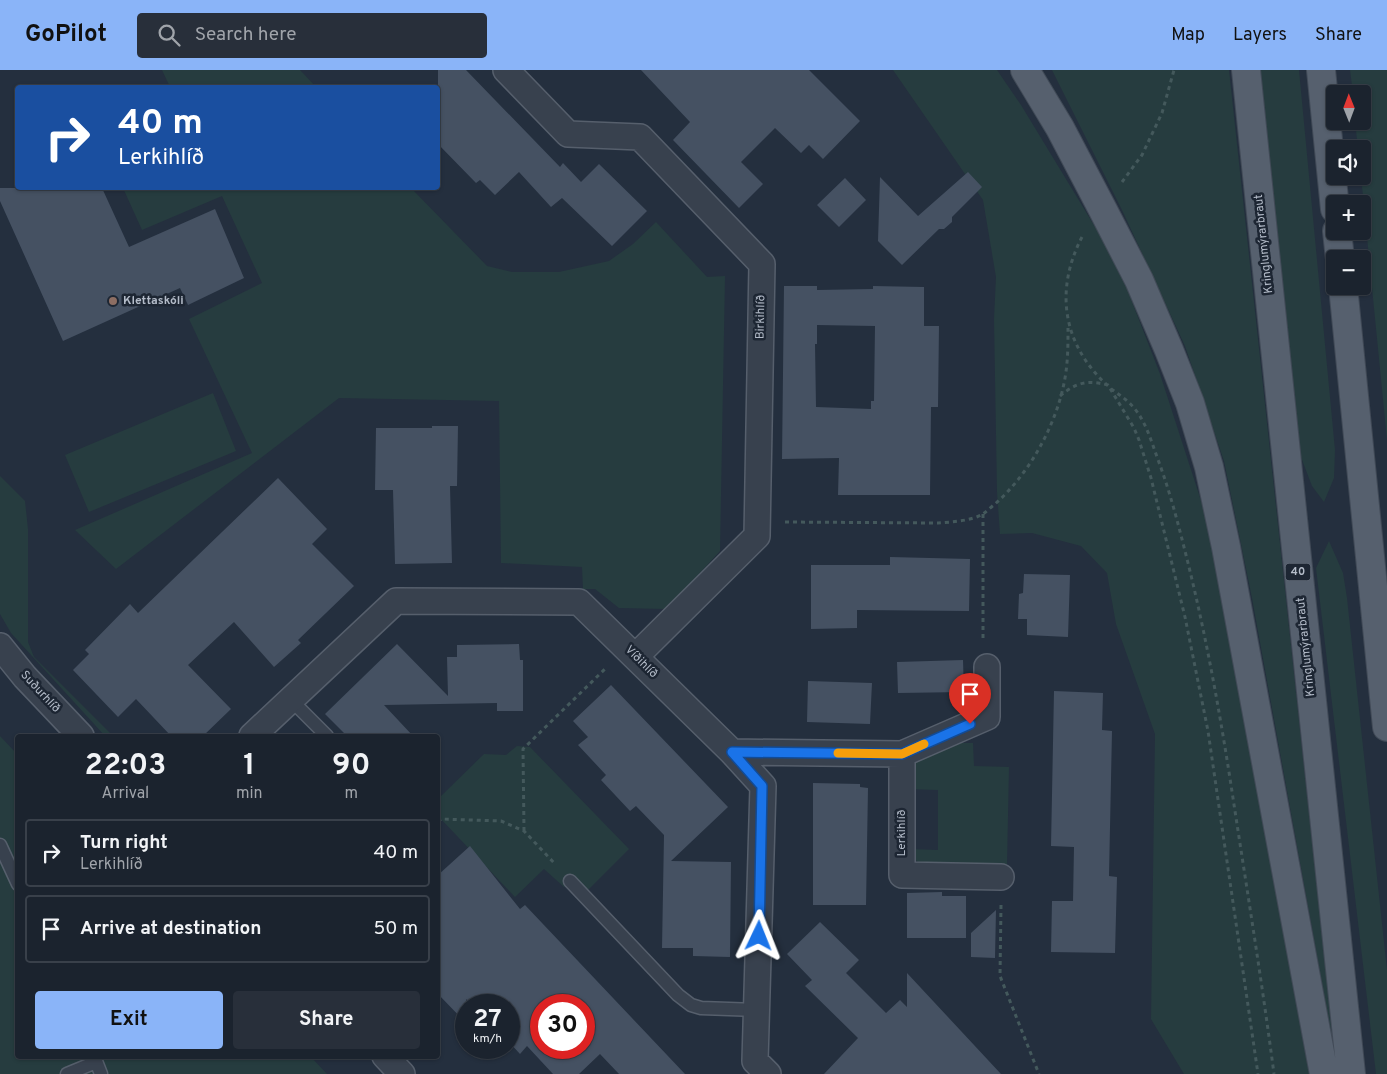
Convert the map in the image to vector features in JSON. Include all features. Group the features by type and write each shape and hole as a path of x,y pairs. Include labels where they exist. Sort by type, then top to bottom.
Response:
{"main road":[{"path":"1025,70 1060,128 1138,280 1190,403 1209,467 1226,547 1324,1074"},
{"name":"Kringlumýrarbraut","path":"1246,70 1351,1074"},
{"path":"1321,70 1334,195"},
{"path":"1344,295 1387,727"}],"street":[{"name":"Birkihlíð","path":"506,70 568,134 640,138 762,264 757,536 631,652"},
{"name":"Víðihlíð","path":"254,734 396,601 580,602 732,752 762,786 756,1061 768,1074"},
{"name":"Suðurhlíð","path":"0,646 25,677 79,734"},
{"path":"732,752 902,754 987,717 987,667"},
{"name":"Lerkihlíð","path":"902,754 902,874 1001,876"},
{"path":"388,1059 402,1074"}],"lane":[{"path":"291,700 325,734"},
{"path":"0,845 15,878"},
{"path":"570,881 691,1006 757,1010"},
{"path":"67,1074 95,1059 101,1074"}],"path":[{"path":"1120,185 1142,155 1162,113 1174,70"},
{"path":"757,521 938,523 962,520 983,514 1008,492 1027,468 1044,438 1060,396 1065,379 1068,356 1066,300 1068,278 1075,250 1086,229"},
{"path":"1068,322 1079,350 1092,368 1134,408 1146,426 1165,477 1176,514 1200,613 1221,720 1264,996 1274,1074"},
{"path":"1060,396 1071,387 1080,383 1093,382 1108,385 1134,428 1151,478 1185,617 1208,731 1258,1074"},
{"path":"983,514 983,637"},
{"path":"524,830 523,749 631,652"},
{"path":"440,820 501,821 524,830 570,881"},
{"path":"1001,876 1000,976 1039,1074"}],"green space":[{"path":"162,70 300,70 314,85 169,85"},
{"path":"893,70 997,70 1021,105 1117,263 1160,374 1206,516 1250,736 1309,1074 1184,1074 1151,1019 1155,734 1116,624 1107,573 1081,546 1032,533 1000,534 997,492 994,319 996,277 983,200"},
{"path":"1052,70 1229,70 1335,1055 1252,598 1224,461 1185,346 1122,210"},
{"path":"1257,70 1299,70 1335,450 1334,478 1324,502 1312,486 1299,452"},
{"path":"1350,70 1387,70 1387,440 1371,278 1371,250 1368,250 1367,240 1371,240 1371,195 1363,195 1362,185 1371,185 1371,140 1357,140 1356,130 1371,130 1371,85 1352,85"},
{"path":"124,190 413,190 487,266 512,272 559,272 609,261 633,244 656,222 707,277 725,276 720,551 667,609 619,608 595,589 583,589 582,567 501,563 499,401 339,398 116,569 75,530 252,453 189,319 262,283 222,196 142,230"},
{"path":"213,393 236,451 89,512 65,455"},
{"path":"0,476 25,501 28,529 28,642 34,657 111,734 103,734 11,633 0,614"},
{"path":"1329,541 1343,573 1347,598 1387,970 1387,1074 1376,1074 1316,568"},
{"path":"0,736 15,752 15,1059 313,1059 327,1074 0,1074"},
{"path":"956,743 973,743 974,766 1009,767 1007,865 919,863 910,855 910,849 938,850 938,790 908,789 908,766"},
{"path":"517,746 530,747 629,849 588,890 575,878 564,887 544,869 515,897 440,818 440,797 484,754 506,755"}],"building":[{"path":"438,70 466,70 560,167 563,163 581,182 599,164 647,211 612,246 562,198 551,207 519,172 495,195 480,180 476,183 440,146 440,85 438,85"},
{"path":"641,70 809,70 860,121 823,159 809,145 801,153 775,128 741,162 763,184 739,208 673,140 690,122"},
{"path":"968,172 982,187 952,217 952,222 944,229 939,229 902,265 878,241 880,177 918,216"},
{"path":"845,178 866,200 839,227 817,205"},
{"path":"0,188 15,188 15,190 103,190 129,247 215,209 244,278 188,305 180,288 63,341 0,201"},
{"path":"784,286 817,286 817,290 873,289 873,286 924,287 924,326 939,326 938,407 931,407 930,495 838,495 839,458 782,459","holes":["817,325 875,326 874,401 871,401 871,409 816,407 815,344 817,344"]},
{"path":"432,426 458,426 457,486 450,486 452,563 395,564 393,490 375,490 376,428 432,428"},
{"path":"278,478 327,529 312,544 354,586 298,640 301,643 274,667 234,622 188,665 231,709 205,734 169,734 136,699 118,717 73,670 89,654 85,650 130,604 138,613"},
{"path":"890,557 970,559 969,611 857,610 857,628 811,629 811,565 890,565"},
{"path":"1024,574 1070,575 1068,637 1027,635 1027,619 1018,619 1019,594 1023,593"},
{"path":"397,644 448,696 447,657 457,657 457,645 519,644 520,660 523,660 523,711 497,711 497,703 384,705 411,734 345,734 325,714"},
{"path":"963,660 964,692 898,693 897,662"},
{"path":"808,681 872,683 870,724 807,722"},
{"path":"611,685 728,807 671,861 731,862 730,957 693,956 693,948 662,948 664,835 636,806 630,811 601,780 606,775 578,745 588,737 573,721"},
{"path":"1054,691 1103,693 1102,730 1112,731 1109,876 1117,877 1115,953 1051,952 1052,901 1073,901 1074,847 1051,846"},
{"path":"813,783 860,784 860,787 868,788 866,905 813,905"},
{"path":"470,846 520,909 525,905 685,1074 619,1074 600,1054 595,1059 595,994 530,994 530,1049 527,1046 520,1054 520,994 455,994 455,1012 440,996 440,873"},
{"path":"942,892 942,896 966,896 966,938 907,938 907,893"},
{"path":"996,910 995,958 971,957 971,933"},
{"path":"820,922 859,960 846,973 886,1013 900,1000 907,1007 907,973 1001,1074 824,1074 858,1038 805,986 812,980 787,954"},
{"path":"539,1059 595,1059 579,1074 553,1074"}],"slow traffic":[{"path":"838,753 902,754 924,744"}],"place":[{"name":"Klettaskóli","path":"113,301"}],"route":[{"path":"759,936 762,786 732,752 902,754 970,724"}]}
